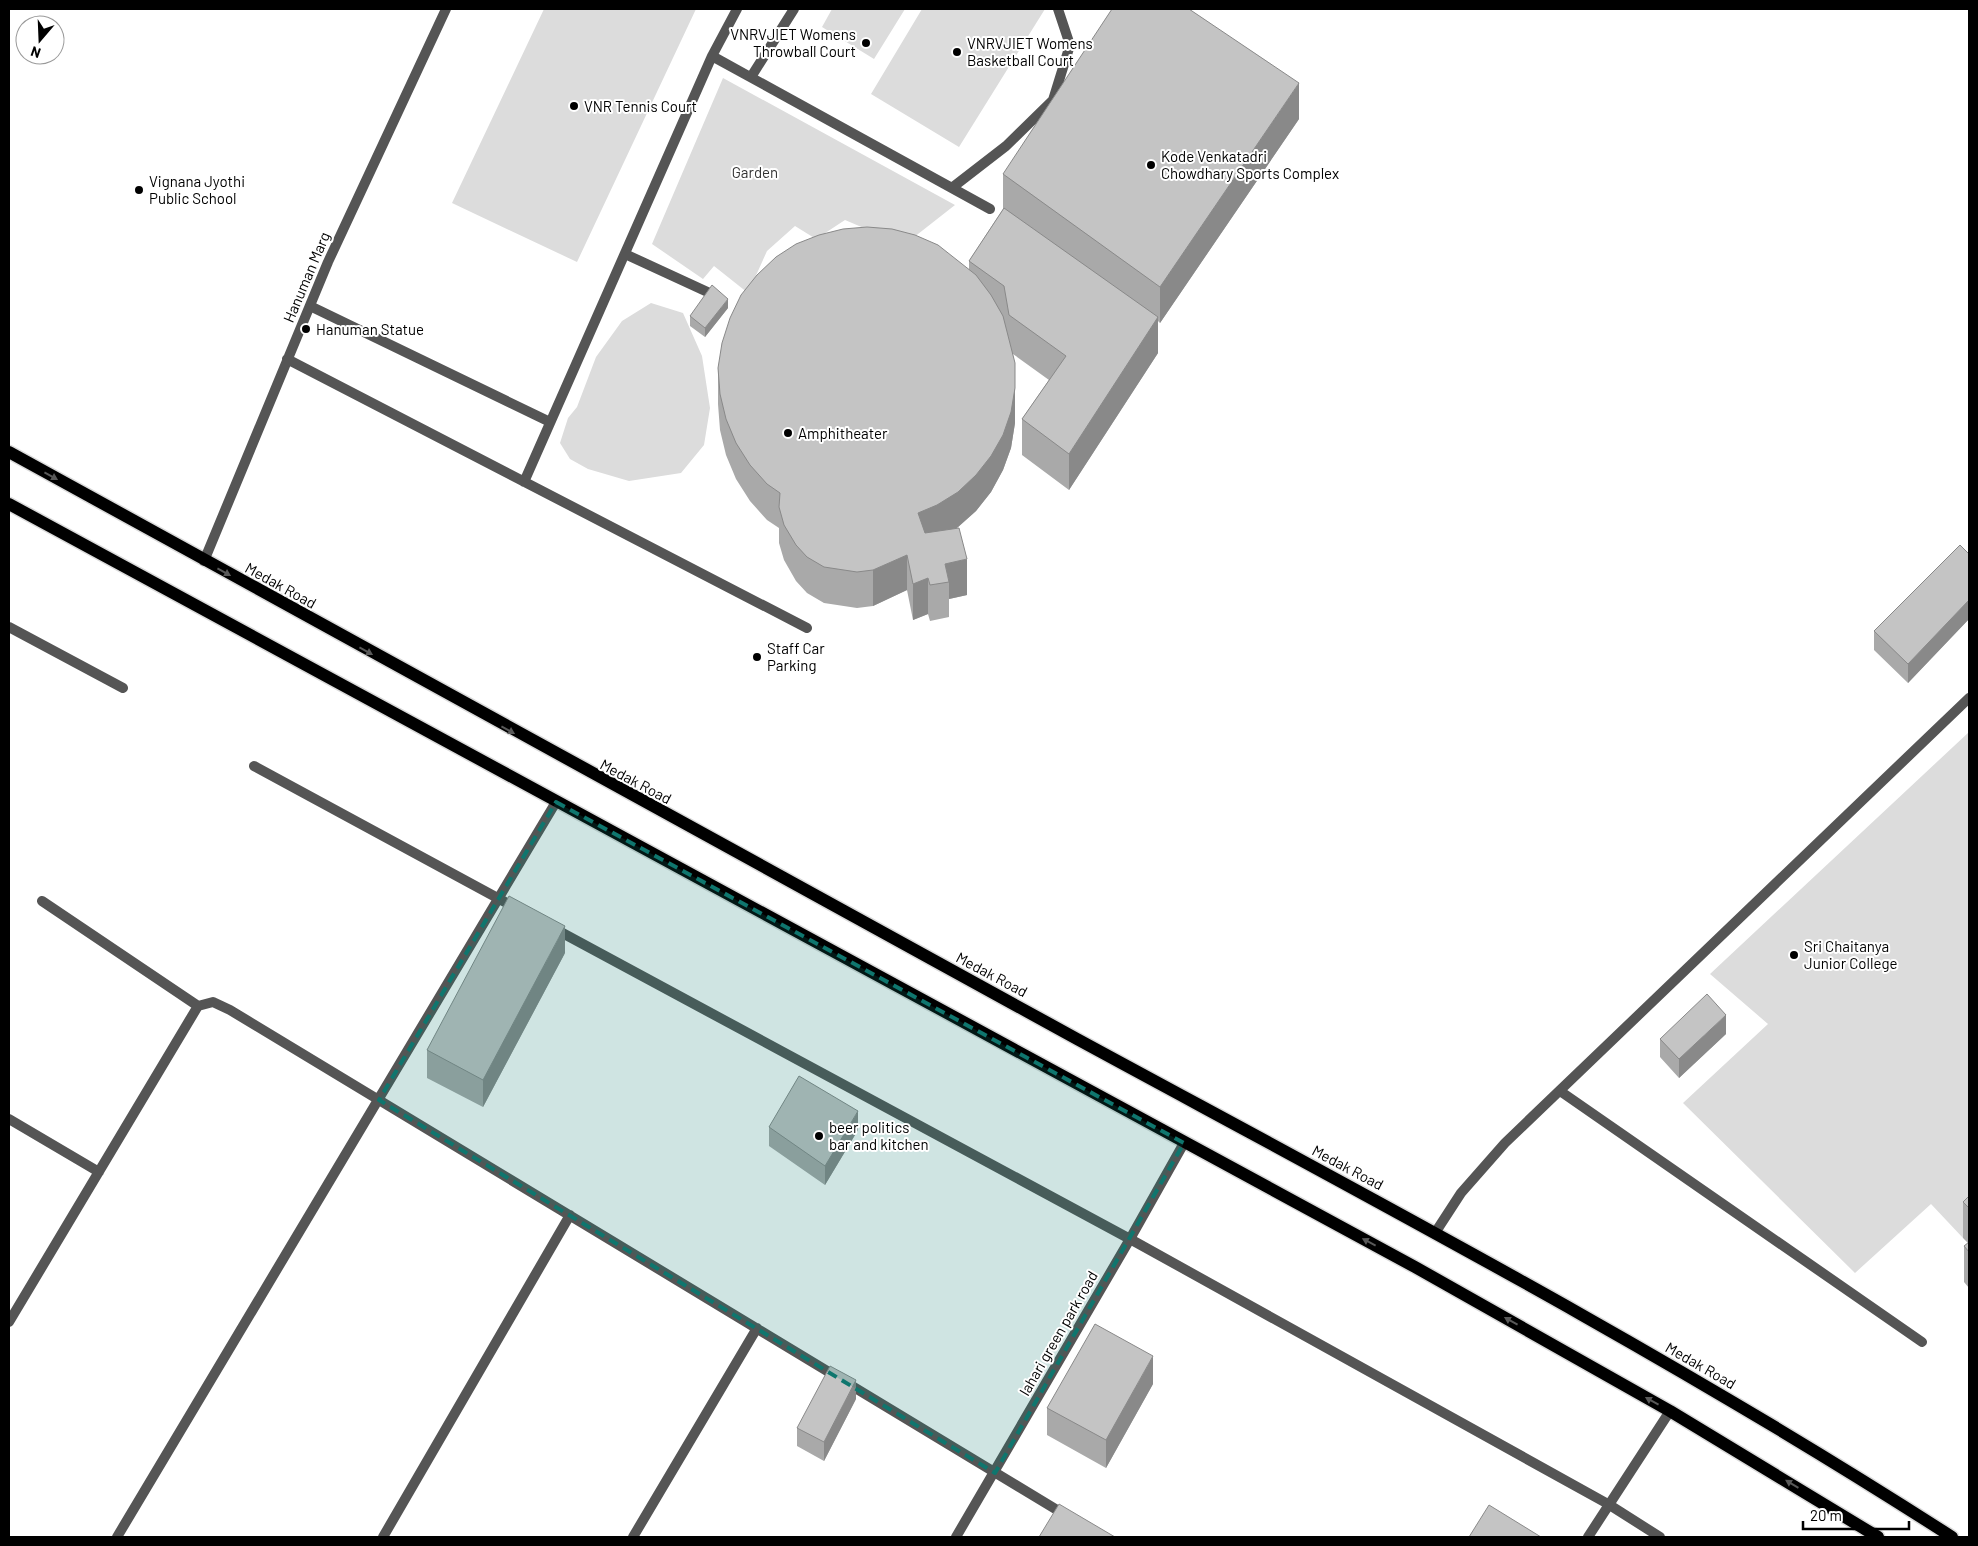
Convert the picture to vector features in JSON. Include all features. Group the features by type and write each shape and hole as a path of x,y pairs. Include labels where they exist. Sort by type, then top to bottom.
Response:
{"main road":[{"name":"Medak Road","path":"9,452 576,767 1435,1233 1706,1386 1853,1474 1952,1537"},
{"path":"9,504 1415,1267 1670,1411 1878,1537"}],"street":[{"name":"Hanuman Marg","path":"204,561 332,253 446,9"},
{"path":"524,482 712,56 737,9"},
{"path":"751,77 794,9"},
{"path":"953,187 1006,146 1053,100 1070,45 1058,9"},
{"path":"712,56 990,209"},
{"path":"625,254 714,295"},
{"path":"310,306 550,422"},
{"path":"287,360 807,628"},
{"path":"9,627 123,688"},
{"path":"1435,1233 1461,1193 1505,1143 1969,698"},
{"path":"254,766 525,913"},
{"path":"117,1537 556,802"},
{"path":"42,901 198,1006"},
{"path":"542,922 1130,1239 1608,1504 1660,1537"},
{"path":"9,1322 198,1006 213,1002 230,1010 1077,1522"},
{"path":"1560,1091 1922,1342"},
{"path":"9,1119 99,1172"},
{"name":"lahari green park road","path":"956,1537 995,1473 1184,1143"},
{"path":"383,1537 570,1215"},
{"path":"633,1537 757,1328"},
{"path":"1588,1537 1670,1411"}],"highlighted area":[{"path":"556,802 1184,1143 995,1473 379,1100"}],"green space":[{"name":"VNR Tennis Court","path":"544,9 696,9 577,262 452,203"},
{"name":"VNRVJIET Womens Throwball Court","path":"832,9 905,9 874,59 822,27"},
{"name":"VNRVJIET Womens Basketball Court","path":"922,9 1045,9 959,147 871,94"},
{"name":"Garden","path":"723,78 955,205 904,245 845,220 816,239 795,226 767,251 748,293 714,266 703,279 652,244"},
{"path":"651,303 683,313 702,356 710,408 704,445 681,473 629,481 588,469 570,459 560,443 568,418 577,407 596,357 622,321"},
{"path":"1969,732 1969,1232 1963,1238 1931,1204 1855,1273 1683,1103 1768,1024 1710,974"}],"building":[{"name":"Kode Venkatadri Chowdhary Sports Complex","path":"1112,9 1189,9 1299,83 1160,287 1003,174"},
{"path":"1004,208 1158,317 1069,454 1022,419 1066,356 1009,315 1004,286 969,261"},
{"path":"867,227 892,229 915,235 938,245 976,275 991,295 1003,316 1015,363 1015,388 1011,412 1003,435 991,456 976,475 958,492 937,505 918,513 925,533 959,528 967,559 945,564 949,582 930,585 928,578 913,584 907,555 873,570 857,572 824,567 807,557 796,545 784,525 779,507 780,493 767,484 750,465 736,443 726,419 720,394 718,368 722,343 730,318 741,295 757,275 776,257 796,244 819,235 843,229"},
{"path":"712,285 728,299 705,328 690,316"},
{"path":"1960,545 1969,554 1969,600 1908,664 1874,631"},
{"path":"509,896 565,926 483,1080 427,1050"},
{"path":"1707,994 1726,1015 1679,1059 1660,1039"},
{"path":"799,1076 858,1111 825,1166 769,1127"},
{"path":"1969,1196 1969,1208 1963,1202"},
{"path":"1969,1242 1969,1252 1964,1246"},
{"path":"1095,1324 1153,1356 1106,1440 1047,1408"},
{"path":"830,1366 856,1380 824,1442 797,1428"},
{"path":"1059,1504 1115,1537 1039,1537"},
{"path":"1489,1505 1541,1537 1469,1537"}],"place":[{"name":"VNRVJIET Womens Throwball Court","path":"866,43"},
{"name":"VNRVJIET Womens Basketball Court","path":"957,52"},
{"name":"VNR Tennis Court","path":"574,106"},
{"name":"Kode Venkatadri Chowdhary Sports Complex","path":"1151,165"},
{"name":"Vignana Jyothi Public School","path":"139,190"},
{"name":"Hanuman Statue","path":"306,329"},
{"name":"Amphitheater","path":"788,433"},
{"name":"Staff Car Parking","path":"757,657"},
{"name":"Sri Chaitanya Junior College","path":"1794,955"},
{"name":"beer politics bar and kitchen","path":"819,1136"}]}
